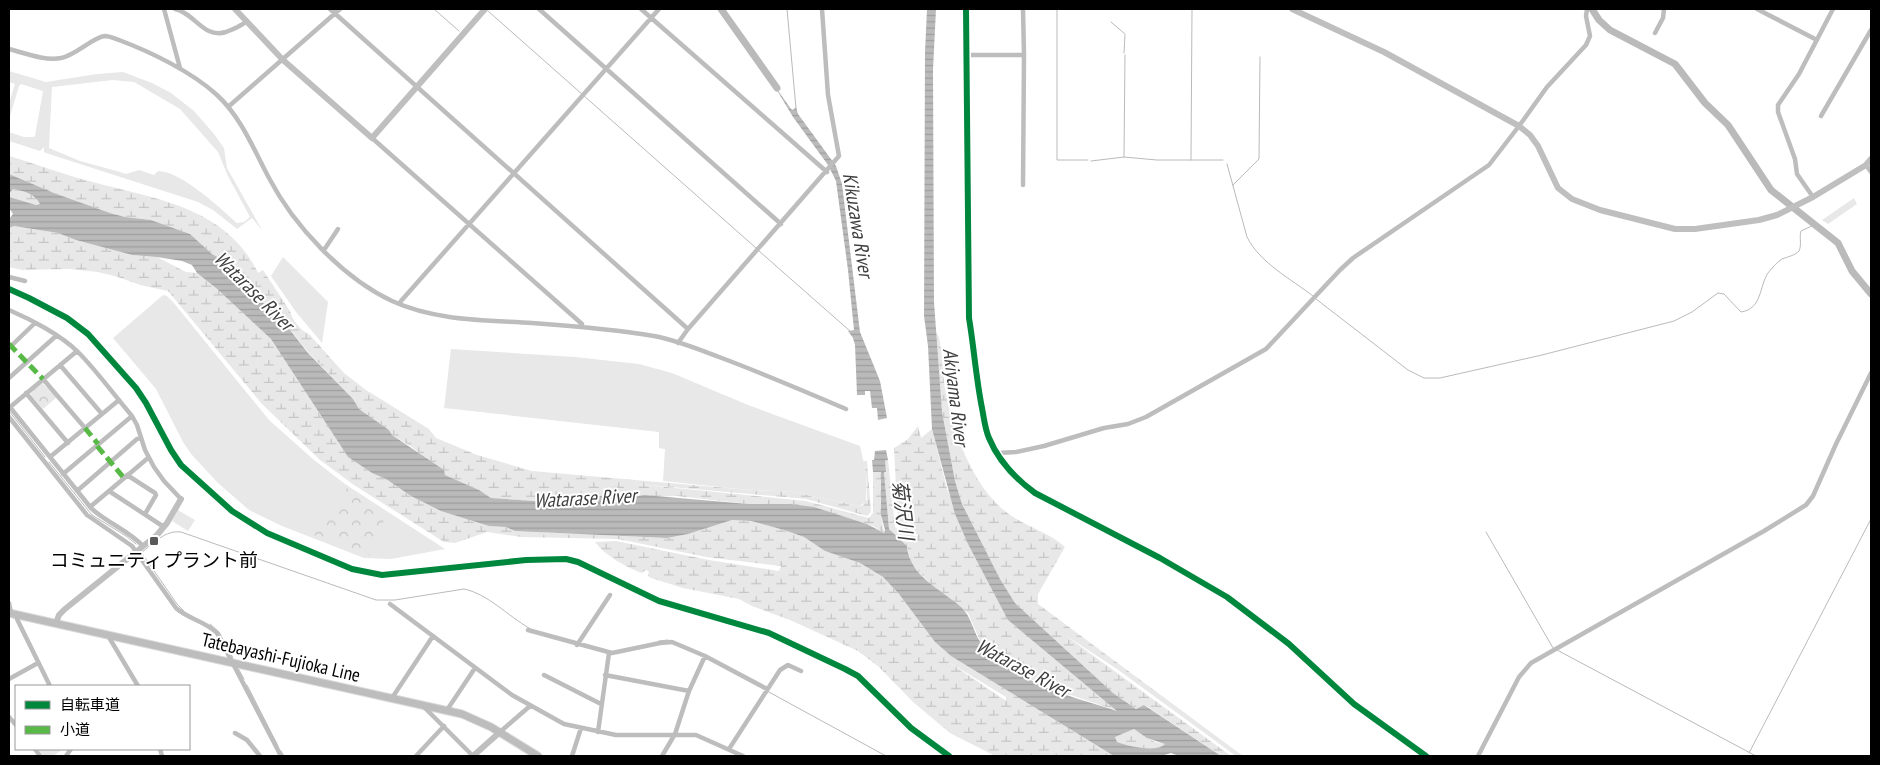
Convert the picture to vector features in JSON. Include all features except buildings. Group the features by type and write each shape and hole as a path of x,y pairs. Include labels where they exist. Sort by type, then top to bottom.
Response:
{"main road":[{"name":"Tatebayashi-Fujioka Line","path":"12,613 447,710 472,718 500,732 538,756"}],"street":[{"path":"164,9 180,68"},
{"path":"175,9 190,16 209,32 216,34 239,27 247,20"},
{"path":"236,9 283,60 582,324 582,327"},
{"path":"330,9 688,329"},
{"path":"228,107 340,9"},
{"path":"372,138 485,9"},
{"path":"539,9 782,224"},
{"path":"641,9 828,171"},
{"path":"400,304 659,9"},
{"path":"678,343 688,329 837,160 839,151 828,95 822,9"},
{"path":"966,9 968,309 977,384 989,438 998,454 1010,471 1035,493 1160,558 1227,597 1289,644 1354,704 1426,756"},
{"path":"1022,9 1024,54 1023,186"},
{"path":"1292,9 1392,56 1519,126 1530,135 1538,146 1558,188 1572,199 1600,210 1675,228 1695,229 1759,220 1777,215 1813,197 1869,162 1871,172"},
{"path":"998,454 1044,446 1104,428 1128,424 1146,417 1266,349 1353,258 1485,168 1519,126 1547,86 1586,45 1590,36 1586,16 1587,9"},
{"path":"1655,33 1664,18 1664,9"},
{"path":"1758,9 1817,40"},
{"path":"1813,197 1797,174 1795,159 1778,112 1778,105 1799,74 1833,9"},
{"path":"1821,116 1871,30"},
{"path":"9,49 42,57 56,58 69,56 99,38 107,36 180,68 218,95 228,107 283,202 324,250 365,285 400,304 424,312 462,319 582,327 654,336 746,367 846,409"},
{"path":"967,55 1024,54"},
{"path":"324,250 338,229"},
{"path":"9,277 25,281"},
{"path":"9,316 11,311 35,323 77,351 132,416 137,424 148,458 160,476 181,499 164,527 65,609 59,615 56,623"},
{"path":"9,348 35,323"},
{"path":"9,378 56,336"},
{"path":"77,351 9,407 90,507 98,515 133,537 143,546"},
{"path":"60,365 102,414"},
{"path":"1478,756 1519,677 1531,662 1764,531 1806,505 1813,496 1871,373"},
{"path":"43,379 85,428"},
{"path":"26,393 68,443"},
{"path":"50,457 119,400"},
{"path":"63,474 132,416"},
{"path":"9,417 87,515 129,543 137,551 176,608 217,633 281,756"},
{"path":"76,491 137,439 141,438"},
{"path":"90,507 148,458"},
{"path":"128,475 155,493 156,496 145,514"},
{"path":"108,491 164,527"},
{"path":"577,645 610,595"},
{"path":"9,603 12,613 17,619 49,685"},
{"path":"390,604 475,668 530,706 564,724 598,732 628,736 696,735 744,756"},
{"path":"528,630 609,653 619,653 672,642 705,656 767,689"},
{"path":"110,635 137,685"},
{"path":"392,698 433,636"},
{"path":"598,732 609,653"},
{"path":"662,756 675,734 689,691 705,656"},
{"path":"9,679 38,663"},
{"path":"729,749 780,670 788,665 801,671"},
{"path":"447,710 475,668"},
{"path":"544,675 601,704"},
{"path":"605,675 689,691"},
{"path":"422,704 473,756 530,706"},
{"path":"416,756 444,726"},
{"path":"572,756 581,728"},
{"path":"235,733 247,740 260,756"}],"green space":[{"path":"9,71 46,82 123,72 152,83 171,93 194,111 224,148 227,168 262,230 252,218 237,229 213,210 198,202 46,153 44,152 44,147 40,151 9,141 9,132 24,137 35,136 43,91 21,84 9,120 9,103 15,84 9,82","holes":["113,80 134,82 180,109 218,152 228,176 250,217 244,222 237,223 200,191 178,177 158,171 154,175 139,170 126,174 80,161 49,148 52,87"]},
{"path":"9,156 79,178 163,200 208,219 227,233 244,251 258,273 263,270 297,325 309,334 344,373 366,390 429,429 436,438 477,455 532,471 793,492 859,506 863,505 867,500 866,473 863,461 867,461 871,512 867,516 806,499 625,483 806,501 869,518 873,513 873,472 881,472 881,515 884,533 873,526 848,518 791,504 748,504 677,496 623,499 611,495 534,501 491,498 479,490 445,475 412,447 392,435 389,430 359,409 353,399 309,353 273,308 261,302 245,289 236,271 230,264 212,254 190,234 151,220 110,213 54,193 9,174"},
{"path":"13,189 29,193 40,204 36,205 9,198 9,192"},
{"path":"1854,198 1857,204 1828,224 1822,220"},
{"path":"14,226 58,233 76,240 132,255 157,257 186,272 197,273 271,339 348,457 411,496 489,526 506,527 515,531 667,538 688,534 732,520 751,521 804,537 825,551 860,563 883,577 899,594 935,642 951,656 1114,756 995,756 950,733 913,702 879,667 858,651 739,599 683,588 651,578 648,576 649,572 647,570 641,573 622,564 604,552 595,542 616,541 709,560 779,571 781,566 706,557 618,539 521,537 487,532 455,543 444,542 354,485 320,460 262,404 168,291 140,285 98,272 69,269 22,270 9,267 9,228","holes":["947,661 1006,697 1005,700"]},
{"path":"283,257 328,302 322,343 296,312 271,276"},
{"path":"163,295 173,302 269,420 314,460 345,484 445,549 391,559 364,558 282,526 249,510 218,483 192,455 183,442 156,389 113,338"},
{"path":"935,331 939,337 945,387 954,426 975,474 994,501 1006,512 1052,537 1065,547 1038,594 1038,604 1243,756 1236,756 1117,669 1065,635 1231,756 1221,756 1145,705 1136,709 1113,693 1015,603 1000,579 962,504 955,481 942,412"},
{"path":"451,349 575,357 639,364 672,373 748,405 860,446 866,473 866,502 859,506 793,492 738,489 663,481 665,449 659,448 659,432 444,408"},
{"path":"42,383 57,397 43,409 31,395 31,392"},
{"path":"918,426 921,438 932,429 947,489 1008,620 1118,711 1041,685 1014,670 981,643 968,613 935,589 911,563 907,546 889,529 884,472 886,471 885,460 888,460 895,527 917,537 918,535 901,528 898,524 894,448 907,440"},
{"path":"347,488 387,513 370,555 355,552 314,535"},
{"path":"178,510 195,520 188,531 172,521"},
{"path":"1134,729 1155,742 1166,744 1164,747 1146,749 1117,742 1115,737"},
{"path":"39,750 62,750 53,756 43,756"}],"water":[{"name":"Watarase River","path":"927,9 936,9 933,70 934,302 942,412 955,481 962,504 1000,579 1015,603 1113,693 1136,709 1144,705 1221,756 1179,756 1171,753 1161,756 1114,756 951,656 935,642 899,594 883,577 860,563 825,551 804,537 784,530 751,521 732,520 688,534 667,538 515,531 506,527 489,526 441,511 411,496 348,457 271,339 197,273 192,265 182,261 132,255 76,240 58,233 14,226 9,228 9,219 13,214 9,208 9,197 36,205 40,204 35,197 25,192 13,189 9,194 9,174 54,193 110,213 151,220 190,234 212,254 230,264 236,271 245,289 261,302 273,308 308,353 353,399 359,409 389,430 392,435 444,470 445,475 479,490 491,498 534,501 611,495 623,499 644,495 748,504 791,504 814,507 867,524 884,533 881,515 881,472 873,472 872,460 874,460 875,451 886,450 888,460 885,460 886,472 884,472 889,529 907,546 909,557 920,574 965,611 978,639 988,650 1011,668 1037,683 1064,694 1117,711 1008,620 968,544 955,514 932,429 928,346 924,316 925,52","holes":["1134,729 1147,738 1165,744 1156,748 1142,748 1117,742 1115,737"]},
{"path":"772,82 791,109 793,110 796,107 798,114 836,166 842,184 860,332 880,381 887,418 878,420 877,408 872,408 870,391 865,391 865,395 857,395 855,345 848,331 854,330 836,181 828,165 793,117"}],"waterway":[{"path":"434,9 459,31"},
{"name":"Kikuzawa River","path":"721,9 777,88"},
{"path":"787,9 796,108"},
{"path":"1057,9 1057,160 1088,160"},
{"path":"1191,160 1192,9"},
{"path":"1592,9 1599,20 1610,30 1675,64 1705,103 1728,125 1771,190 1838,243 1852,271 1871,294"},
{"path":"488,11 756,248"},
{"path":"1111,22 1125,34"},
{"path":"1124,53 1125,35"},
{"path":"1124,157 1125,55"},
{"path":"1233,185 1259,159 1260,57"},
{"path":"1091,161 1124,157 1157,160 1223,160"},
{"path":"1227,164 1247,237 1268,263 1313,296"},
{"path":"1316,299 1408,370 1424,378 1440,378 1542,355 1674,321 1692,312 1718,293 1724,294 1741,312 1748,310 1753,307 1759,297 1768,273 1780,260 1799,251 1801,231 1814,225"},
{"path":"759,251 850,331"},
{"path":"9,411 45,457"},
{"path":"49,462 92,515 136,544"},
{"path":"1749,753 1871,519"},
{"path":"141,553 165,535 181,532 376,600 395,600 464,589 490,600 529,628"},
{"path":"1486,532 1553,648"},
{"path":"141,552 177,604 184,611"},
{"path":"9,617 14,618"},
{"path":"210,624 219,632 233,658"},
{"path":"659,641 668,640"},
{"path":"1557,650 1756,756"},
{"path":"238,668 244,679"},
{"path":"247,685 278,746"},
{"path":"767,691 886,756"},
{"path":"281,751 284,756"}],"marked path":[{"path":"9,344 43,379"},
{"path":"85,428 98,444"},
{"path":"97,446 124,478"}],"cycle path":[{"path":"966,9 969,318 986,431 997,454 1014,475 1035,493 1160,558 1227,597 1289,644 1354,704 1426,756"},
{"path":"9,289 67,318 88,334 136,388 181,465 232,511 267,533 352,569 382,575 526,560 566,559 578,562 659,601 769,633 845,669 858,676 911,728 949,756"}],"place":[{"name":"コミュニティプラント前","path":"154,541"}],"water label":[{"name":"Akiyama River","path":"956,397"},
{"name":"菊沢川","path":"903,510"}]}
